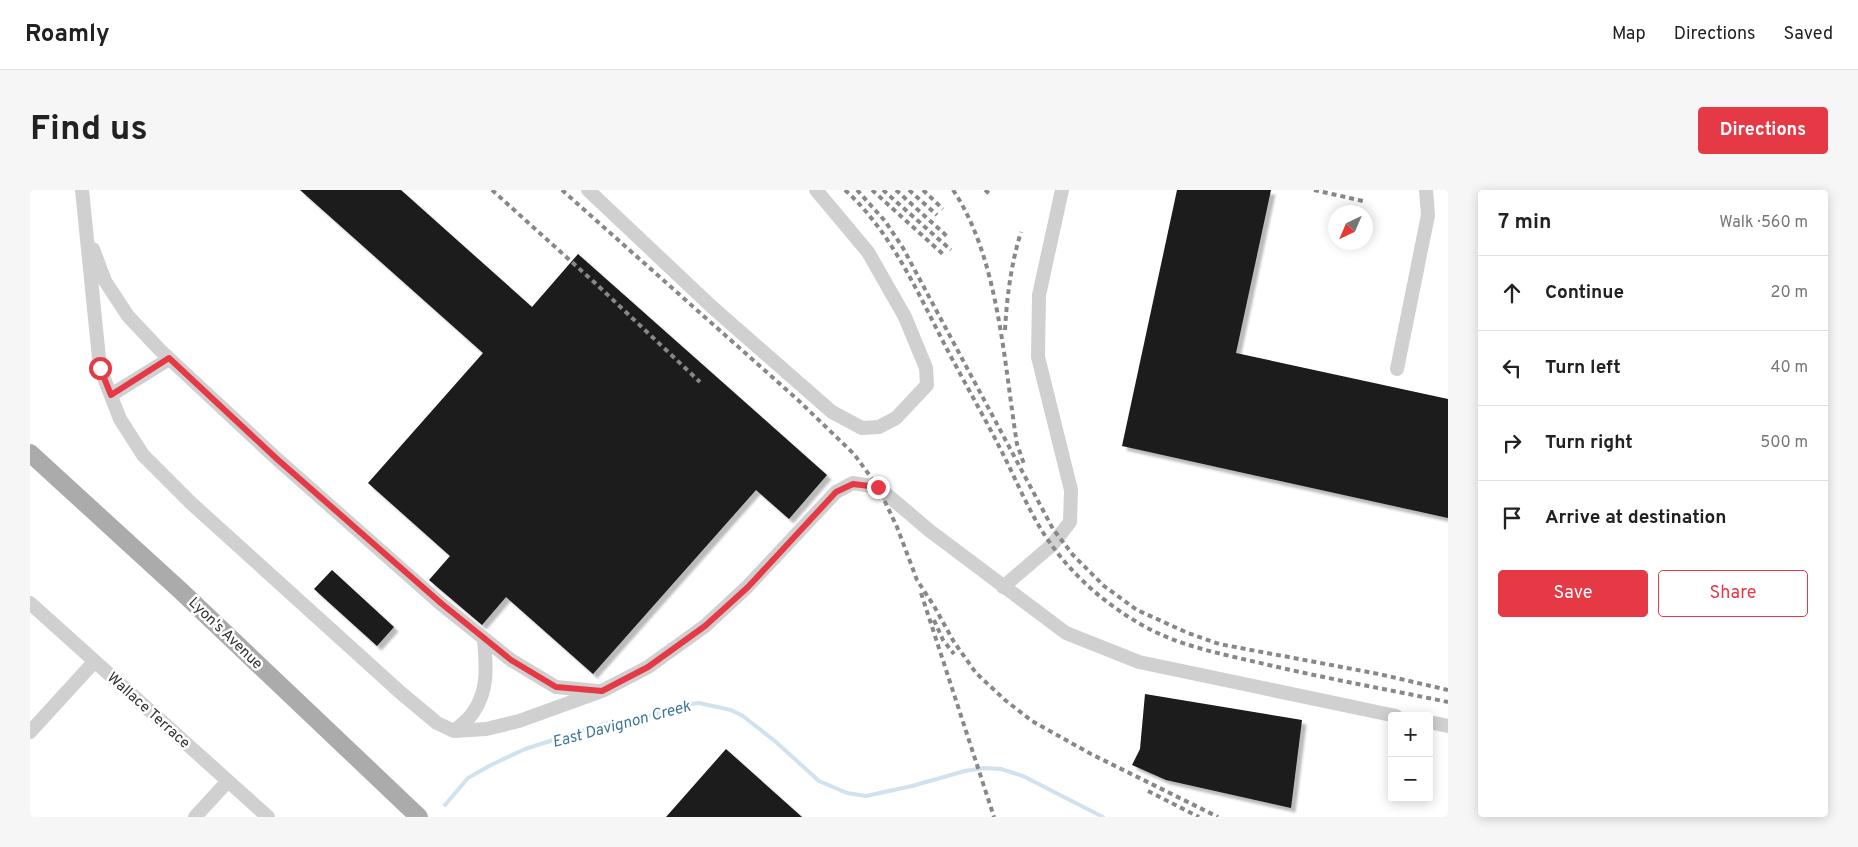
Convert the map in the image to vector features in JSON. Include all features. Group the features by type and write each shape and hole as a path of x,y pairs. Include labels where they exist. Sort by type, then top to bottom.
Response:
{"main road":[{"name":"Lyon's Avenue","path":"30,453 182,592 419,817"}],"street":[{"path":"82,190 100,368 120,419 143,455 191,503 401,693 438,723 454,730 486,729 519,721 602,691 648,667 705,626 748,587 836,492 853,484 878,487 930,531 1066,633 1139,662 1388,714"},
{"path":"588,190 712,307 832,412 862,428 879,427 896,418 927,385 926,368 905,318 868,252 816,190"},
{"path":"1003,587 1052,545 1070,522 1072,490 1038,357 1039,295 1062,190"},
{"path":"1397,369 1428,215 1426,190"},
{"path":"86,229 105,281 128,316 169,358 277,459 442,604 511,660 556,687 602,691"},
{"path":"111,395 169,358"},
{"name":"Wallace Terrace","path":"30,603 268,817"},
{"path":"454,730 474,712 482,694 487,672 484,639"},
{"path":"30,732 94,662"},
{"path":"1433,723 1448,726"},
{"path":"195,817 228,781"}],"building":[{"path":"300,190 401,190 532,307 578,254 827,475 789,519 756,490 593,674 506,597 482,625 429,580 450,556 368,483 483,353"},
{"path":"1177,190 1271,190 1236,353 1448,399 1448,518 1122,446"},
{"path":"332,570 394,627 377,646 314,589"},
{"path":"1145,694 1302,720 1291,808 1166,780 1132,765 1140,749"},
{"path":"726,749 802,817 666,817"}],"waterway":[{"name":"East Davignon Creek","path":"445,805 468,778 525,749 604,724 666,712 682,705 699,703 731,710 743,716 776,742 819,781 847,793 866,796 912,786 965,771 984,768 1001,769 1023,776 1103,817"}],"railway":[{"path":"492,190 594,282 700,382"},
{"path":"562,190 798,400 854,454 878,487 897,527 917,580 954,642 976,673 1005,700 1032,721 1091,754 1218,817"},
{"path":"845,190 880,229 908,273 1042,530 1057,553 1090,588 1128,617 1155,632 1183,643 1212,652 1328,678 1448,702"},
{"path":"857,190 885,221 903,248 1053,529 1073,555 1104,586 1137,610 1188,633 1219,644 1379,674 1448,690"},
{"path":"872,190 945,256"},
{"path":"883,190 951,250"},
{"path":"896,190 949,238"},
{"path":"909,190 937,215"},
{"path":"923,190 943,209"},
{"path":"953,190 968,217 981,247 990,279 1003,346 1017,444 1024,464"},
{"path":"985,190 991,195"},
{"path":"1314,190 1363,201"},
{"path":"1005,330 1010,280 1021,232"},
{"path":"921,593 994,817"},
{"path":"934,620 943,640 954,654"},
{"path":"1148,791 1199,817"}],"route":[{"path":"100,368 111,395 169,358 277,459 442,604 511,660 556,687 602,691 648,667 705,626 748,587 836,492 853,484 878,487"}]}
